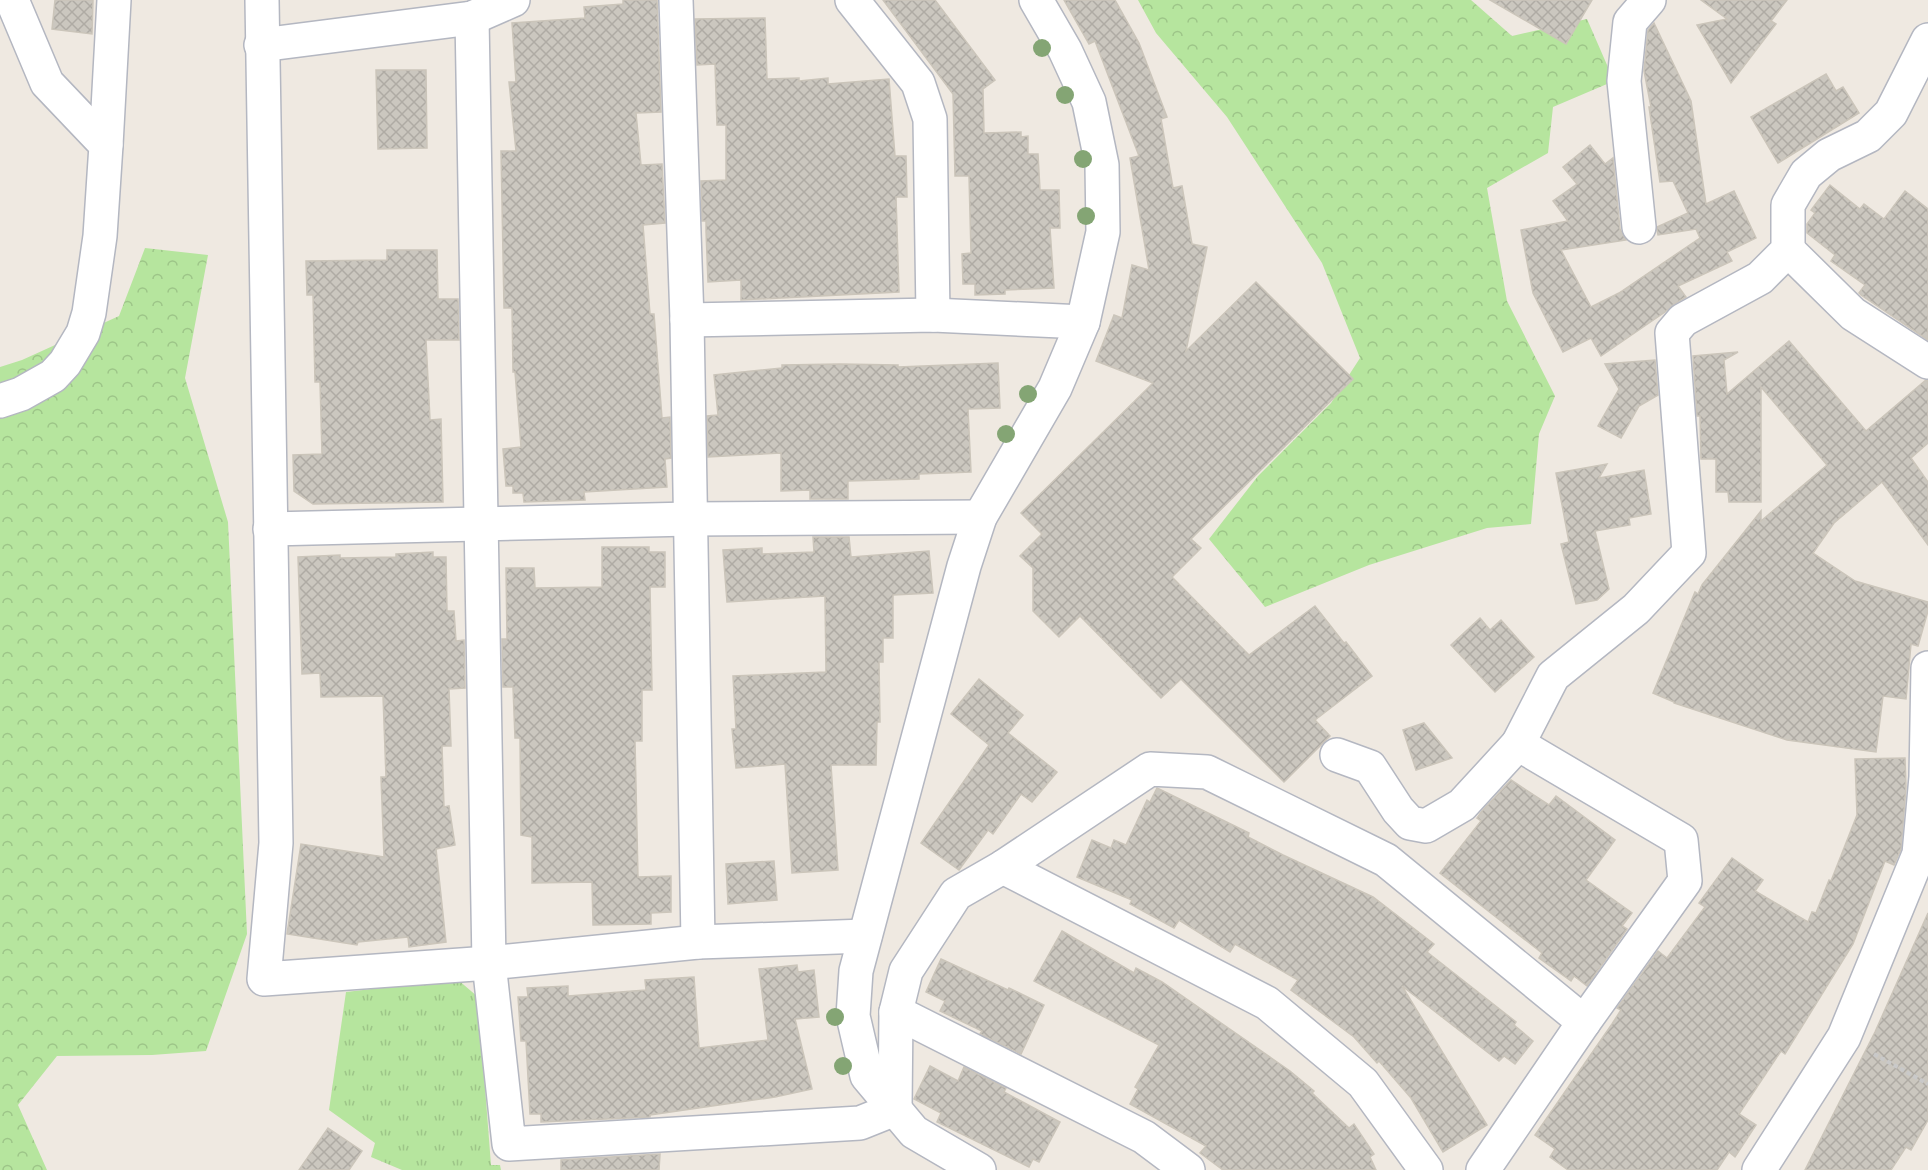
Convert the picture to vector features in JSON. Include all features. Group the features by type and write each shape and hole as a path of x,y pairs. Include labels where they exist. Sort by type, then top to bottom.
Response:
{"street":[{"path":"12,0 47,82 106,145"},
{"path":"0,401 21,394 53,376 65,363 83,333 100,236 114,0"},
{"path":"262,0 276,843 264,979 489,963 698,942 865,936"},
{"path":"261,45 472,18 513,0"},
{"path":"676,0 687,320 698,942"},
{"path":"852,0 918,82 930,119 933,315"},
{"path":"979,1170 914,1132 867,1076 853,1016 856,971 964,566 980,518 1055,387 1083,322 1103,232 1102,165 1089,102 1065,50 1036,0"},
{"path":"1639,227 1624,81 1630,22 1649,0"},
{"path":"472,18 483,524 489,963 509,1144 860,1123 895,1109"},
{"path":"1337,756 1370,767 1398,810 1410,823 1426,826 1462,805 1518,744 1553,676 1636,609 1689,553 1672,333 1683,320 1760,278 1788,250 1788,205 1806,174 1829,155 1868,136 1891,113 1928,40"},
{"path":"1788,250 1853,314 1928,362"},
{"path":"687,320 933,315 1083,322"},
{"path":"270,529 690,519 980,518"},
{"path":"1759,1170 1844,1037 1919,854 1926,777 1928,668"},
{"path":"1483,1170 1584,1022 1685,881 1682,840 1518,744"},
{"path":"895,1109 896,1012 906,971 956,894 1003,867 1150,769 1207,772 1386,860 1584,1022"},
{"path":"1003,867 1267,1003 1363,1083 1426,1170"},
{"path":"896,1012 1144,1137 1188,1170"}],"path":[{"path":"1844,1037 1928,1084"}],"green space":[{"path":"1138,0 1471,0 1512,36 1587,19 1614,81 1553,107 1548,153 1487,188 1507,301 1555,396 1539,434 1531,524 1487,528 1369,565 1265,607 1209,539 1258,476 1331,403 1360,358 1322,263 1227,117 1156,33"},
{"path":"145,248 208,255 185,378 228,522 247,934 206,1051 152,1055 57,1056 18,1105 47,1170 0,1170 0,367 22,360 119,316"},
{"path":"457,979 478,997 491,1165 500,1165 501,1170 402,1170 371,1157 375,1143 329,1110 346,992"}],"building":[{"path":"55,0 93,0 92,34 52,29"},
{"path":"623,0 657,0 661,112 636,113 641,165 662,164 665,223 643,225 650,314 654,314 662,418 670,417 671,458 665,459 667,487 584,492 585,500 524,502 523,493 513,493 513,486 506,486 503,449 521,447 515,372 513,372 512,308 504,308 501,151 516,151 509,82 516,82 512,23 585,18 584,7 623,4"},
{"path":"883,0 935,0 995,80 983,89 984,133 1021,132 1021,137 1028,136 1028,154 1038,154 1040,190 1059,190 1060,228 1050,228 1054,288 1005,290 1005,294 975,295 975,284 963,284 962,254 971,253 969,176 955,176 953,94"},
{"path":"1064,0 1115,0 1139,43 1167,117 1161,119 1173,188 1182,186 1192,244 1207,247 1186,351 1256,282 1353,379 1191,539 1201,548 1172,577 1249,655 1315,606 1372,676 1315,720 1330,736 1284,782 1181,679 1161,698 1080,616 1059,637 1033,611 1033,568 1020,556 1042,534 1021,513 1153,383 1096,361 1114,315 1122,318 1132,265 1149,270 1130,158 1139,156 1095,41 1089,44"},
{"path":"1490,0 1592,0 1566,44"},
{"path":"1701,0 1787,0 1771,21 1776,24 1731,83 1697,25 1727,19"},
{"path":"765,18 767,79 799,78 799,81 828,78 828,84 889,79 895,156 906,156 907,197 896,197 899,292 741,300 741,280 708,282 706,221 702,221 701,181 726,180 726,125 717,125 715,64 697,65 695,19"},
{"path":"1654,23 1691,101 1706,204 1734,191 1756,238 1727,252 1732,261 1678,286 1686,297 1601,356 1591,338 1563,352 1533,293 1521,230 1568,221 1553,201 1577,184 1563,167 1590,145 1605,164 1613,158 1620,229 1626,240 1561,250 1591,307 1619,293 1700,238 1696,229 1658,235 1657,227 1688,213 1673,181 1660,182 1644,71 1648,30"},
{"path":"376,70 426,70 427,148 378,149"},
{"path":"1826,74 1836,91 1843,87 1859,113 1778,163 1751,117"},
{"path":"1830,185 1860,209 1864,204 1884,219 1905,191 1928,209 1928,340 1861,295 1859,293 1865,285 1831,261 1835,255 1807,233 1807,224 1815,213 1811,210"},
{"path":"387,250 437,250 438,299 458,299 459,340 426,340 430,420 441,419 443,502 313,504 294,491 293,455 322,454 320,382 315,382 313,295 307,295 306,261 387,260"},
{"path":"1789,341 1866,431 1926,380 1928,381 1928,443 1911,458 1928,482 1928,545 1882,482 1834,523 1813,553 1855,581 1928,602 1928,611 1918,646 1911,644 1906,699 1883,696 1876,752 1787,740 1674,703 1653,693 1695,592 1698,594 1702,585 1761,511 1761,521 1827,465 1761,387 1761,502 1729,502 1728,492 1716,492 1716,459 1701,459 1700,416 1697,416 1693,356 1738,352 1724,360 1727,394"},
{"path":"1655,360 1658,395 1639,406 1621,438 1598,426 1619,389 1605,364"},
{"path":"998,363 1000,408 968,409 971,472 919,474 919,479 848,481 848,499 810,499 810,490 781,491 781,453 708,457 707,416 718,415 714,375 782,368 782,365 898,365 898,367"},
{"path":"1607,464 1599,478 1644,470 1651,514 1629,518 1630,525 1595,531 1609,589 1597,600 1576,604 1561,544 1569,542 1556,473"},
{"path":"813,537 849,537 851,557 929,551 933,593 893,595 893,638 883,638 883,662 879,662 880,722 877,722 876,765 831,765 838,870 792,873 785,764 736,768 732,729 736,729 733,676 826,672 825,596 727,602 723,550 762,548 762,554 814,552"},
{"path":"602,547 649,547 649,552 665,552 665,587 650,587 652,690 642,690 642,741 635,741 638,877 671,876 671,912 651,913 651,924 593,925 592,882 532,883 532,837 521,835 520,738 515,738 513,687 503,687 502,639 507,639 506,568 534,568 535,588 602,587"},
{"path":"433,552 433,557 446,557 447,611 454,611 456,641 464,640 465,688 449,689 451,746 442,746 444,807 449,806 455,845 436,849 446,942 409,947 408,937 358,942 357,945 287,934 301,844 384,857 381,777 386,777 383,696 321,697 320,673 302,674 298,557 340,555 340,558 396,557 396,554"},
{"path":"1480,618 1490,630 1501,620 1534,657 1495,692 1451,645"},
{"path":"979,679 1023,715 1008,733 1057,772 1032,802 1021,794 993,834 988,830 959,870 921,843 989,745 951,714"},
{"path":"1424,723 1452,758 1416,770 1403,730"},
{"path":"1905,758 1906,787 1901,849 1894,865 1885,861 1853,944 1785,1054 1781,1051 1739,1114 1756,1125 1735,1157 1729,1152 1717,1170 1568,1170 1550,1157 1555,1149 1535,1135 1612,1024 1621,1010 1617,1008 1658,951 1667,958 1705,907 1699,903 1732,858 1763,880 1755,891 1808,922 1812,912 1816,913 1829,880 1831,881 1857,815 1855,759"},
{"path":"1511,780 1549,805 1556,796 1615,840 1586,880 1632,913 1622,926 1627,929 1587,986 1574,976 1571,981 1539,958 1542,953 1440,873 1481,821 1477,818 1482,811"},
{"path":"1157,788 1249,833 1248,837 1283,855 1373,897 1434,944 1427,952 1516,1022 1514,1025 1533,1041 1515,1064 1504,1056 1499,1061 1402,986 1487,1125 1443,1152 1411,1098 1379,1061 1377,1063 1354,1037 1291,990 1298,980 1235,944 1230,952 1179,920 1174,928 1130,904 1132,900 1077,877 1092,840 1111,848 1114,840 1126,845 1147,800 1150,802"},
{"path":"774,861 777,900 728,904 726,864"},
{"path":"1928,913 1928,1120 1911,1150 1906,1147 1891,1170 1805,1170 1875,1032"},
{"path":"1062,931 1134,973 1136,968 1162,982 1290,1071 1314,1091 1312,1093 1349,1128 1354,1124 1374,1154 1370,1157 1376,1170 1223,1170 1200,1153 1206,1146 1130,1104 1138,1089 1135,1087 1159,1045 1034,981"},
{"path":"941,959 1044,1005 1021,1054 980,1034 982,1031 940,1011 945,1001 926,992"},
{"path":"797,965 798,972 814,970 819,1017 795,1019 812,1089 775,1097 650,1115 650,1117 541,1122 541,1114 530,1114 526,1041 521,1041 518,997 528,997 527,988 568,986 568,996 646,990 645,980 694,977 699,1048 768,1040 759,969"},
{"path":"930,1066 958,1081 964,1067 1006,1088 1004,1092 1060,1122 1039,1162 1033,1159 1029,1167 937,1122 941,1113 914,1099"},
{"path":"328,1128 362,1151 349,1170 299,1170"},
{"path":"660,1154 659,1170 561,1170 561,1160"}]}
